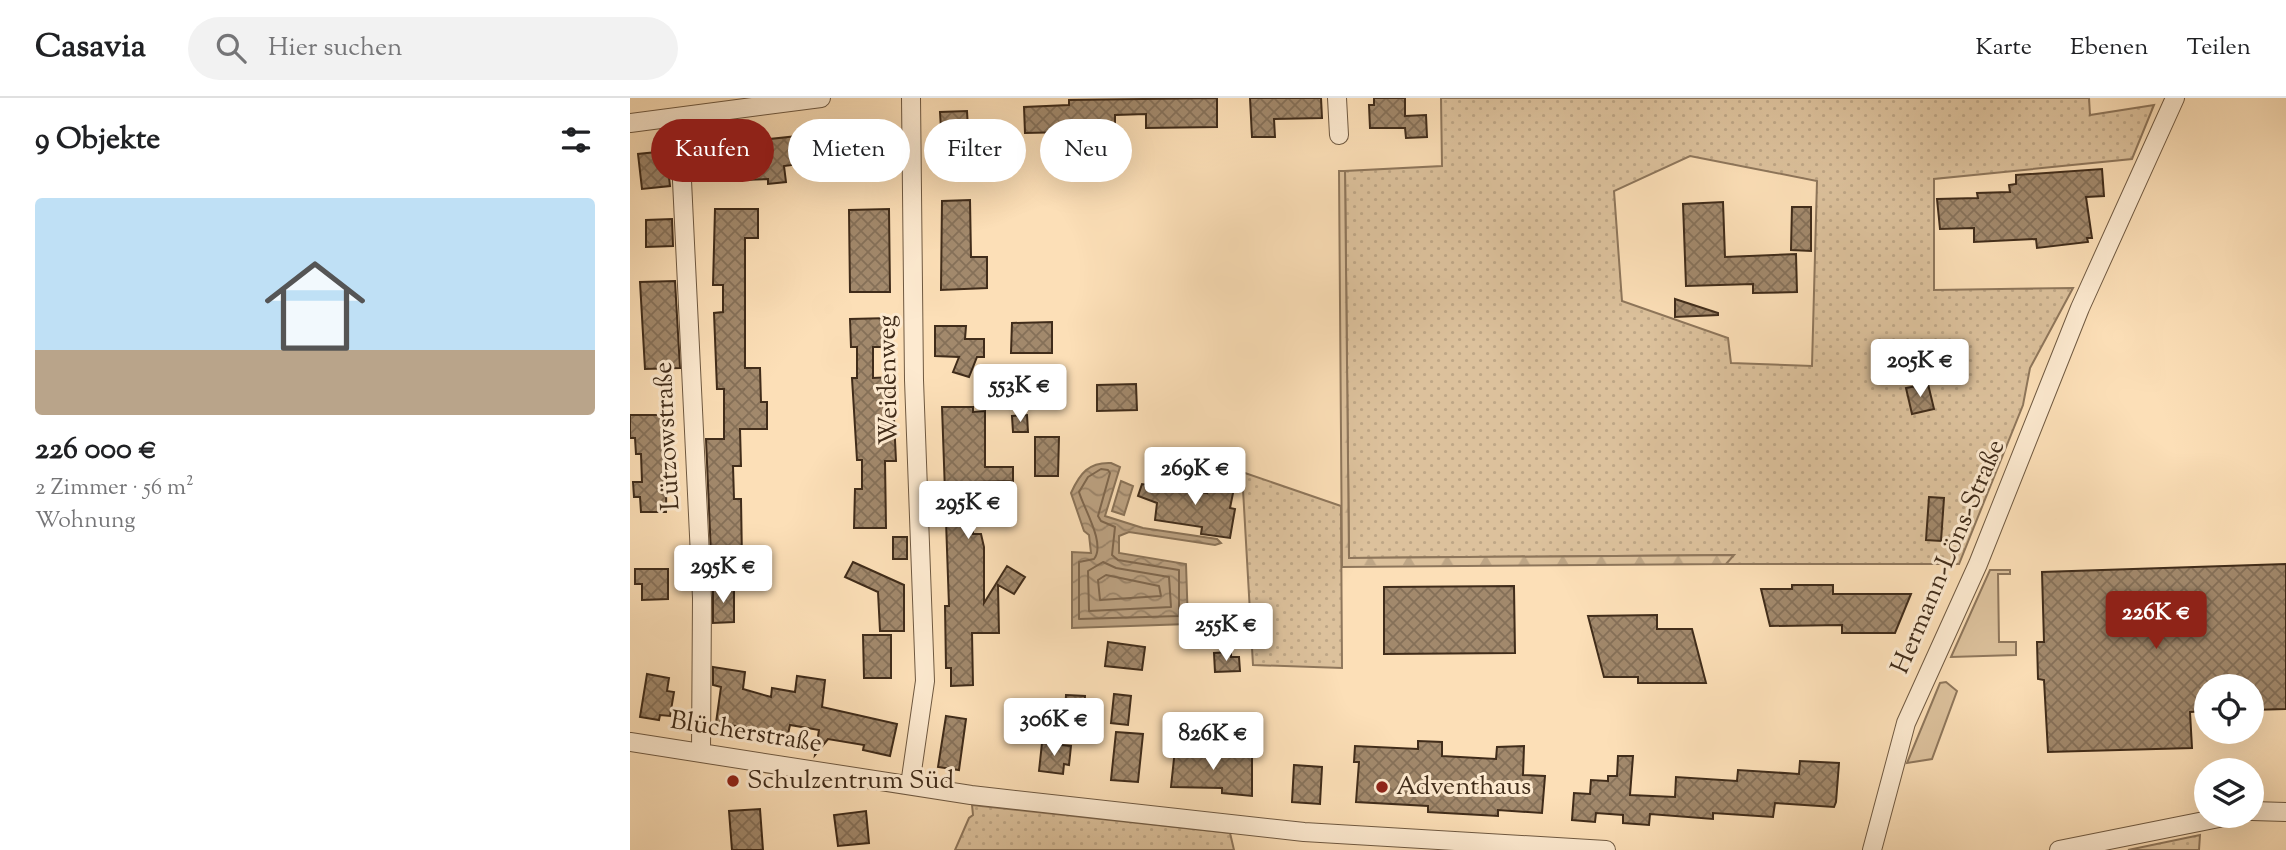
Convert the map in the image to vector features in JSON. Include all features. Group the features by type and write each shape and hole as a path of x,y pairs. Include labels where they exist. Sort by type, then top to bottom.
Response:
{"street":[{"path":"630,123 821,98"},
{"name":"Weidenweg","path":"910,785 925,681 914,380 911,98"},
{"path":"1338,98 1339,135"},
{"name":"Hermann-Löns-Straße","path":"1872,850 1906,723 1976,570 2080,308 2175,98"},
{"name":"Lützowstraße","path":"679,118 702,598 701,752"},
{"name":"Blücherstraße","path":"630,742 971,795 1304,832 1606,850"},
{"path":"2264,811 2286,812"},
{"path":"2059,850 2194,823"}],"green space":[{"path":"1441,98 2089,98 2090,115 2154,105 2132,159 1934,179 1934,290 2073,288 2030,368 2023,405 1959,564 1726,564 1732,555 1349,558 1345,171 1442,166","holes":["1690,156 1817,181 1812,366 1731,363 1728,338 1622,301 1614,191"]},
{"path":"1339,171 1345,171 1349,558 1734,555 1726,564 1342,567"},
{"path":"1242,472 1341,506 1342,668 1253,665"},
{"path":"1990,570 2010,570 2010,574 1998,574 1999,642 2016,642 2016,655 1951,657"},
{"path":"1946,682 1957,691 1932,759 1907,763 1940,683"},
{"path":"972,805 1230,833 1234,850 955,850 969,818 973,815"},
{"path":"2200,835 2199,850 2128,850"}],"water":[{"path":"1111,463 1120,467 1105,516 1143,528 1217,539 1221,543 1215,545 1129,532 1119,536 1119,553 1186,564 1188,624 1072,628 1072,552 1091,553 1089,535 1084,531 1071,493 1086,470 1097,464"},
{"path":"1121,481 1133,486 1124,515 1112,511"}],"building":[{"path":"1217,98 1217,127 1146,128 1146,114 1115,115 1115,119 1040,119 1040,133 1026,133 1024,107 1069,105 1069,100"},
{"path":"1250,98 1321,98 1322,118 1274,119 1275,137 1252,137"},
{"path":"1374,98 1405,98 1405,116 1426,115 1427,137 1406,138 1405,128 1370,128 1369,105 1374,105"},
{"path":"967,111 967,119 940,119 940,112"},
{"path":"788,137 788,166 784,166 786,182 768,184 774,182 774,139"},
{"path":"651,153 651,182 670,182 670,186 642,189 638,154"},
{"path":"2102,169 2104,196 2086,197 2092,238 2087,238 2088,242 2037,248 2036,239 1974,242 1974,228 1940,229 1937,199 1978,198 1977,193 2010,192 2009,185 2016,184 2016,175"},
{"path":"970,200 971,257 987,257 987,288 941,290 942,201"},
{"path":"1723,202 1725,257 1796,254 1797,292 1753,293 1753,284 1686,286 1683,204"},
{"path":"1792,207 1811,207 1811,251 1791,250"},
{"path":"715,209 758,209 758,238 745,238 745,368 760,368 761,402 767,402 767,429 740,429 741,466 733,466 734,499 741,499 742,560 718,560 717,555 711,555 706,439 724,439 724,389 717,389 714,313 723,312 723,285 713,285"},
{"path":"889,209 890,292 850,292 849,210"},
{"path":"672,219 673,246 646,247 646,220"},
{"path":"675,281 680,368 645,369 640,282"},
{"path":"1675,299 1718,313 1718,315 1675,317"},
{"path":"890,318 891,347 873,347 873,378 892,377 896,461 885,461 886,528 854,528 855,489 862,489 862,460 857,460 852,378 857,378 857,347 851,347 850,319"},
{"path":"1052,322 1052,353 1011,353 1012,323"},
{"path":"935,326 966,326 965,339 984,339 984,357 977,357 969,377 953,372 959,357 935,356"},
{"path":"1136,384 1137,410 1097,411 1097,385"},
{"path":"1928,384 1934,409 1912,414 1906,388"},
{"path":"942,407 973,407 973,412 985,411 985,467 1013,467 1013,481 974,482 973,534 981,534 984,547 984,603 1007,566 1025,577 1014,594 998,585 999,633 972,633 973,685 951,686 951,668 946,668 945,606 949,606"},
{"path":"630,415 664,415 664,434 667,434 666,512 641,512 640,497 634,497 633,482 642,482 641,454 636,454 635,438 630,438"},
{"path":"1027,415 1028,432 1013,432 1012,416"},
{"path":"1035,437 1059,437 1058,476 1035,476"},
{"path":"1209,478 1234,488 1230,508 1235,509 1230,538 1201,534 1202,527 1155,520 1157,503 1138,496 1142,484 1207,493"},
{"path":"1929,497 1944,498 1941,541 1926,540"},
{"path":"893,537 907,537 907,559 893,559"},
{"path":"853,562 904,585 904,631 880,631 878,592 845,577"},
{"path":"2286,564 2286,709 2264,710 2264,674 2194,674 2194,712 2190,712 2192,748 2048,752 2044,680 2038,679 2037,642 2044,642 2042,572"},
{"path":"635,569 668,569 668,599 642,600 642,584 635,584"},
{"path":"1792,585 1833,585 1833,594 1911,594 1895,633 1842,633 1842,625 1770,626 1761,589 1792,589"},
{"path":"1514,586 1515,653 1384,654 1384,587"},
{"path":"713,587 734,587 734,622 713,623"},
{"path":"1657,615 1657,629 1692,629 1706,683 1638,683 1638,677 1604,677 1588,616"},
{"path":"863,635 891,635 891,678 864,678"},
{"path":"1108,642 1145,647 1142,670 1105,666"},
{"path":"1231,652 1231,657 1239,657 1240,671 1215,672 1214,653"},
{"path":"713,667 745,672 743,689 771,697 772,688 795,692 797,676 825,680 822,707 897,724 890,756 863,750 864,745 828,739 815,755 819,730 790,725 788,734 716,723 721,687 713,685"},
{"path":"647,674 669,678 667,691 674,692 670,716 660,715 659,720 640,717"},
{"path":"1114,694 1131,696 1128,725 1111,723"},
{"path":"1066,695 1085,696 1084,717 1065,716"},
{"path":"946,716 966,719 959,770 938,767"},
{"path":"1116,732 1143,734 1138,782 1111,780"},
{"path":"1418,741 1442,742 1442,756 1496,759 1497,747 1524,746 1523,775 1545,776 1542,813 1498,810 1498,816 1428,812 1428,806 1356,802 1359,762 1354,762 1355,746 1418,749"},
{"path":"1042,743 1071,746 1069,765 1064,764 1063,774 1039,771"},
{"path":"1175,749 1252,757 1252,796 1222,793 1222,788 1171,787"},
{"path":"1618,756 1633,756 1630,795 1675,797 1676,777 1737,781 1738,770 1799,774 1800,761 1839,763 1836,802 1834,807 1775,803 1773,817 1713,813 1713,819 1650,814 1649,825 1623,823 1623,815 1596,813 1595,822 1572,820 1574,793 1590,794 1591,780 1608,781 1608,776 1617,776"},
{"path":"1294,765 1322,767 1320,804 1292,802"},
{"path":"760,809 763,850 732,850 729,811"},
{"path":"866,811 869,843 838,846 834,815"}],"place":[{"name":"Schulzentrum Süd","path":"733,781"},
{"name":"Adventhaus","path":"1382,787"}]}
